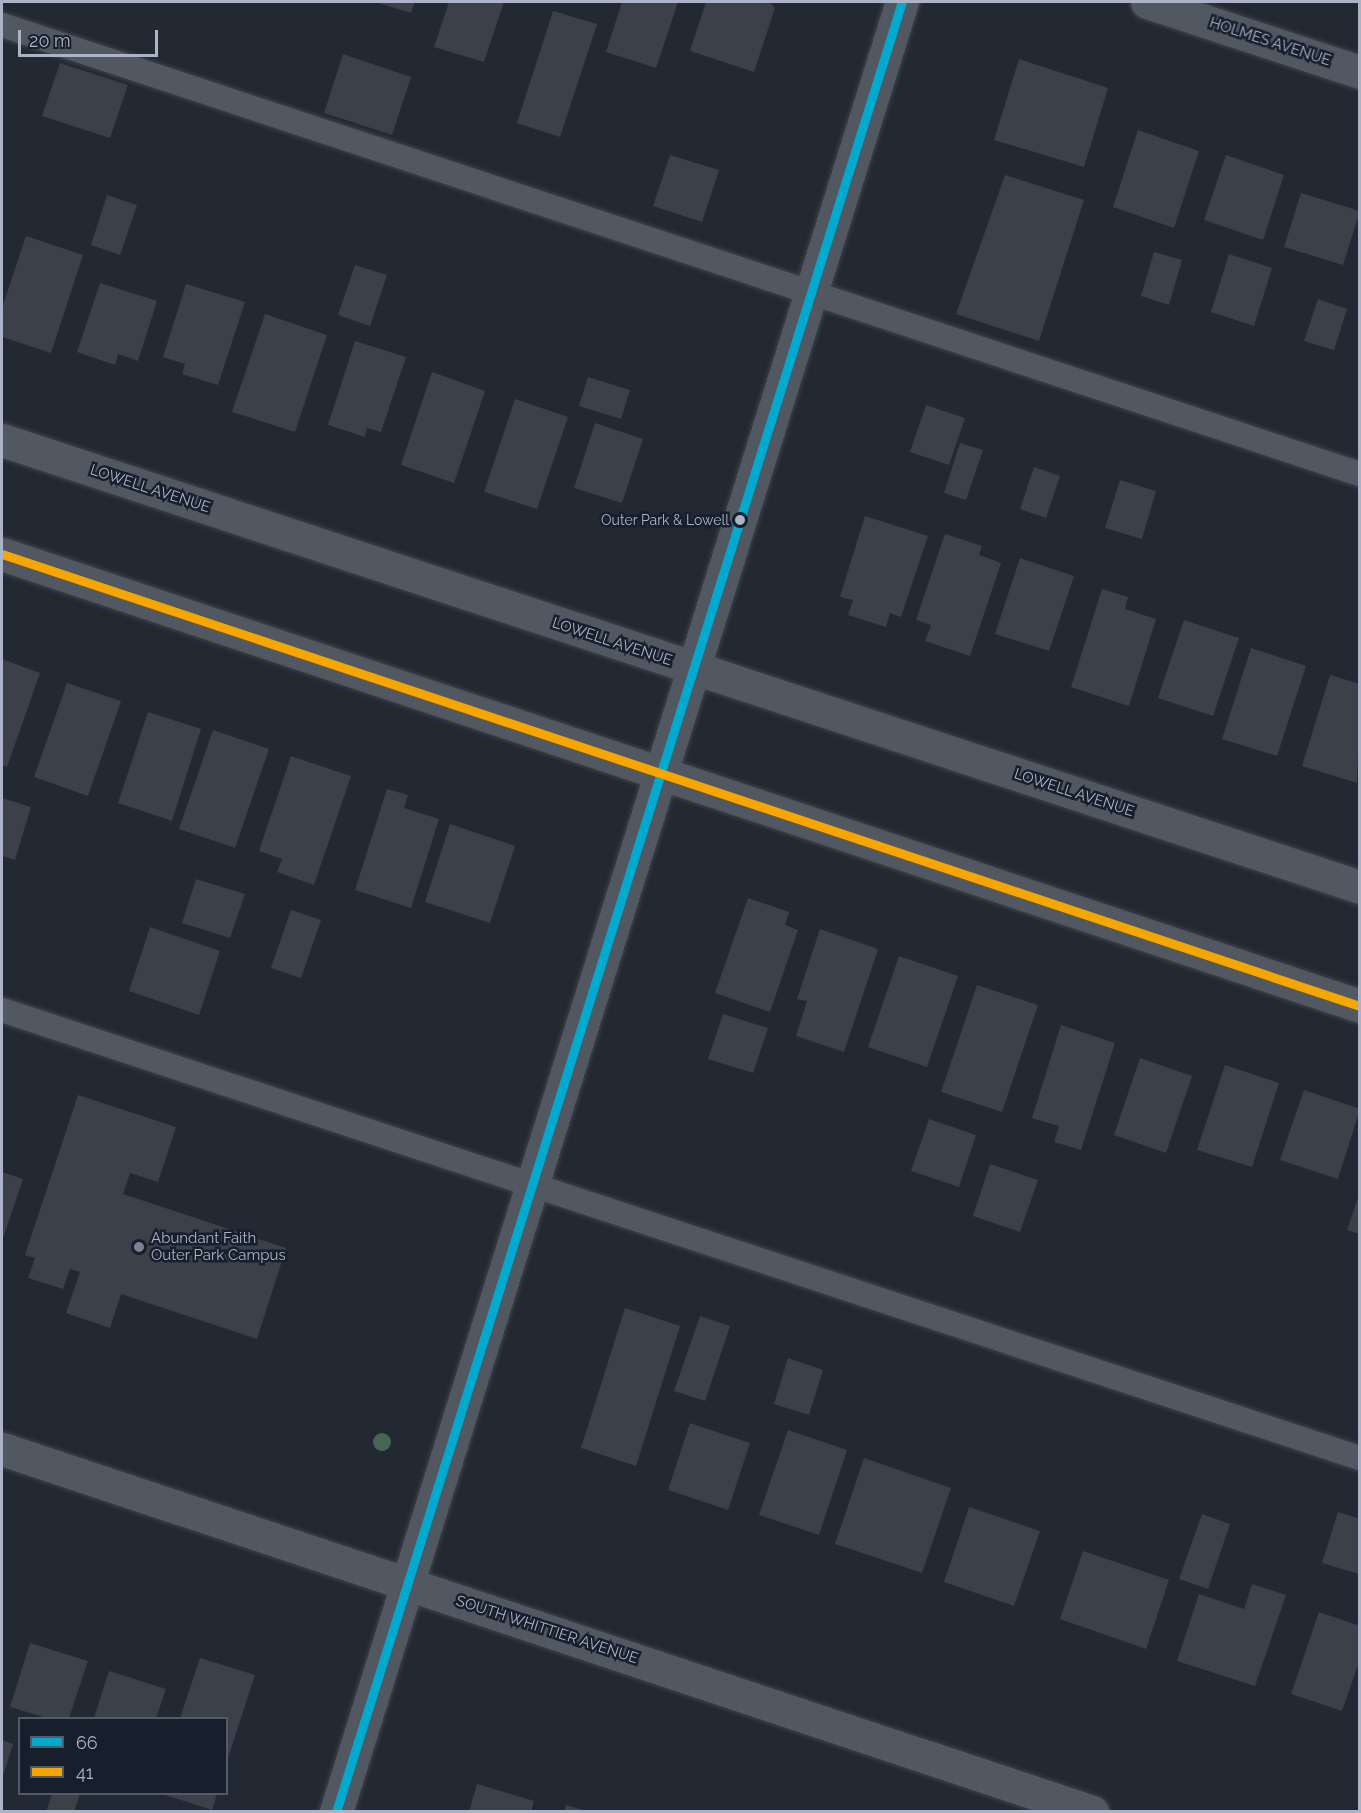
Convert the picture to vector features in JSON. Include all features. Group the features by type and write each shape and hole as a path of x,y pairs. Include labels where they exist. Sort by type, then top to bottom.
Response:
{"street":[{"path":"336,1812 664,774 902,2"},
{"name":"HOLMES AVENUE","path":"1147,2 1359,72"},
{"name":"LOWELL AVENUE","path":"2,440 1359,887"},
{"path":"2,554 1359,1006"},
{"name":"SOUTH WHITTIER AVENUE","path":"2,1449 1092,1812"}],"lane":[{"path":"2,25 1359,474"},
{"path":"2,1010 1359,1458"}],"building":[{"path":"375,2 415,2 411,13"},
{"path":"449,2 504,2 484,62 434,47"},
{"path":"622,2 678,2 656,68 606,52"},
{"path":"706,2 769,2 775,8 754,72 690,51"},
{"path":"553,11 597,24 560,137 517,123"},
{"path":"343,54 411,77 392,135 324,113"},
{"path":"1019,59 1108,88 1084,167 994,140"},
{"path":"60,63 128,85 110,138 42,116"},
{"path":"1138,130 1199,151 1174,228 1113,207"},
{"path":"670,155 719,170 702,222 653,206"},
{"path":"1226,155 1284,175 1263,240 1204,220"},
{"path":"1005,175 1084,200 1039,341 956,314"},
{"path":"1301,193 1360,211 1343,265 1284,247"},
{"path":"107,195 137,205 120,255 91,245"},
{"path":"26,236 83,255 51,353 2,337 2,308"},
{"path":"1154,252 1182,260 1169,305 1141,296"},
{"path":"1229,254 1272,268 1254,326 1211,312"},
{"path":"355,265 387,275 370,326 338,315"},
{"path":"100,283 157,301 138,361 118,354 115,365 77,352"},
{"path":"186,284 245,302 218,385 182,374 185,364 163,357"},
{"path":"1318,299 1347,309 1334,350 1304,341"},
{"path":"265,314 327,335 295,432 232,412"},
{"path":"355,341 406,357 381,432 367,428 365,437 328,425"},
{"path":"432,372 485,391 454,483 401,465"},
{"path":"588,377 630,390 621,419 579,406"},
{"path":"515,399 568,417 537,509 484,492"},
{"path":"926,405 965,418 949,465 910,452"},
{"path":"595,423 643,439 622,503 574,488"},
{"path":"960,443 983,450 966,500 944,493"},
{"path":"1034,467 1060,476 1046,518 1020,509"},
{"path":"1120,480 1156,491 1142,539 1105,528"},
{"path":"865,516 928,536 901,617 890,613 886,627 848,615 853,600 840,597"},
{"path":"945,534 982,546 979,555 1001,563 970,656 925,641 931,625 916,620"},
{"path":"1020,558 1074,576 1049,651 995,634"},
{"path":"1102,589 1128,597 1125,609 1156,619 1129,706 1071,687"},
{"path":"1184,620 1239,638 1213,716 1158,698"},
{"path":"1251,648 1306,666 1277,756 1222,739"},
{"path":"2,659 40,673 7,767 2,765"},
{"path":"1330,675 1360,684 1357,783 1302,766"},
{"path":"67,683 121,701 88,796 34,777"},
{"path":"148,712 201,729 172,821 118,803"},
{"path":"213,730 269,749 235,848 179,829"},
{"path":"291,756 351,776 314,885 277,872 282,859 259,851"},
{"path":"387,789 408,795 404,808 439,819 411,908 355,890"},
{"path":"2,798 31,807 15,860 2,856"},
{"path":"450,824 515,846 490,923 425,902"},
{"path":"196,879 245,894 230,938 182,923"},
{"path":"748,898 789,912 785,925 798,930 770,1012 715,993"},
{"path":"291,910 321,920 301,978 271,968"},
{"path":"150,927 220,951 199,1015 129,991"},
{"path":"820,929 878,949 844,1052 796,1036 807,1001 797,999"},
{"path":"899,956 958,976 927,1067 868,1047"},
{"path":"977,985 1038,1005 1002,1112 941,1092"},
{"path":"723,1014 768,1028 753,1073 708,1059"},
{"path":"1061,1025 1115,1043 1081,1150 1054,1142 1059,1126 1032,1118"},
{"path":"1140,1058 1192,1076 1166,1153 1114,1135"},
{"path":"1225,1065 1279,1083 1252,1167 1197,1150"},
{"path":"1304,1090 1360,1109 1338,1179 1280,1160"},
{"path":"78,1095 176,1127 158,1182 130,1173 123,1194 286,1248 257,1339 121,1294 110,1328 66,1313 80,1272 70,1269 63,1289 28,1278 35,1258 25,1255"},
{"path":"929,1119 976,1135 959,1187 911,1171"},
{"path":"990,1164 1038,1180 1020,1232 973,1216"},
{"path":"2,1172 23,1179 2,1241"},
{"path":"1360,1192 1360,1234 1347,1230"},
{"path":"625,1308 680,1326 636,1466 581,1448"},
{"path":"700,1316 730,1326 705,1401 674,1391"},
{"path":"788,1358 823,1370 809,1415 774,1404"},
{"path":"690,1423 750,1443 728,1510 668,1490"},
{"path":"788,1430 847,1450 819,1535 759,1515"},
{"path":"864,1458 951,1488 922,1573 835,1544"},
{"path":"969,1507 1040,1531 1014,1606 944,1582"},
{"path":"1338,1512 1360,1519 1359,1574 1322,1563"},
{"path":"1202,1514 1230,1524 1208,1589 1179,1579"},
{"path":"1083,1551 1169,1580 1146,1649 1060,1619"},
{"path":"1252,1584 1286,1595 1255,1686 1177,1661 1199,1594 1244,1609"},
{"path":"1319,1612 1360,1626 1360,1659 1342,1711 1291,1694"},
{"path":"30,1643 88,1661 69,1717 44,1717 10,1707"},
{"path":"200,1658 255,1675 228,1758 228,1717 180,1717"},
{"path":"109,1671 166,1689 156,1717 94,1717"},
{"path":"2,1740 13,1744 2,1779"},
{"path":"477,1784 534,1801 531,1812 469,1812"},
{"path":"52,1795 80,1795 74,1812 46,1812"},
{"path":"165,1795 217,1795 212,1810"},
{"path":"566,1805 586,1811 586,1812 564,1812"}],"transit line":[{"name":"66","path":"336,1812 902,2"},
{"name":"41","path":"2,554 1360,1006"}],"place":[{"name":"Outer Park & Lowell","path":"740,520"},
{"name":"Abundant Faith Outer Park Campus","path":"139,1247"}]}
